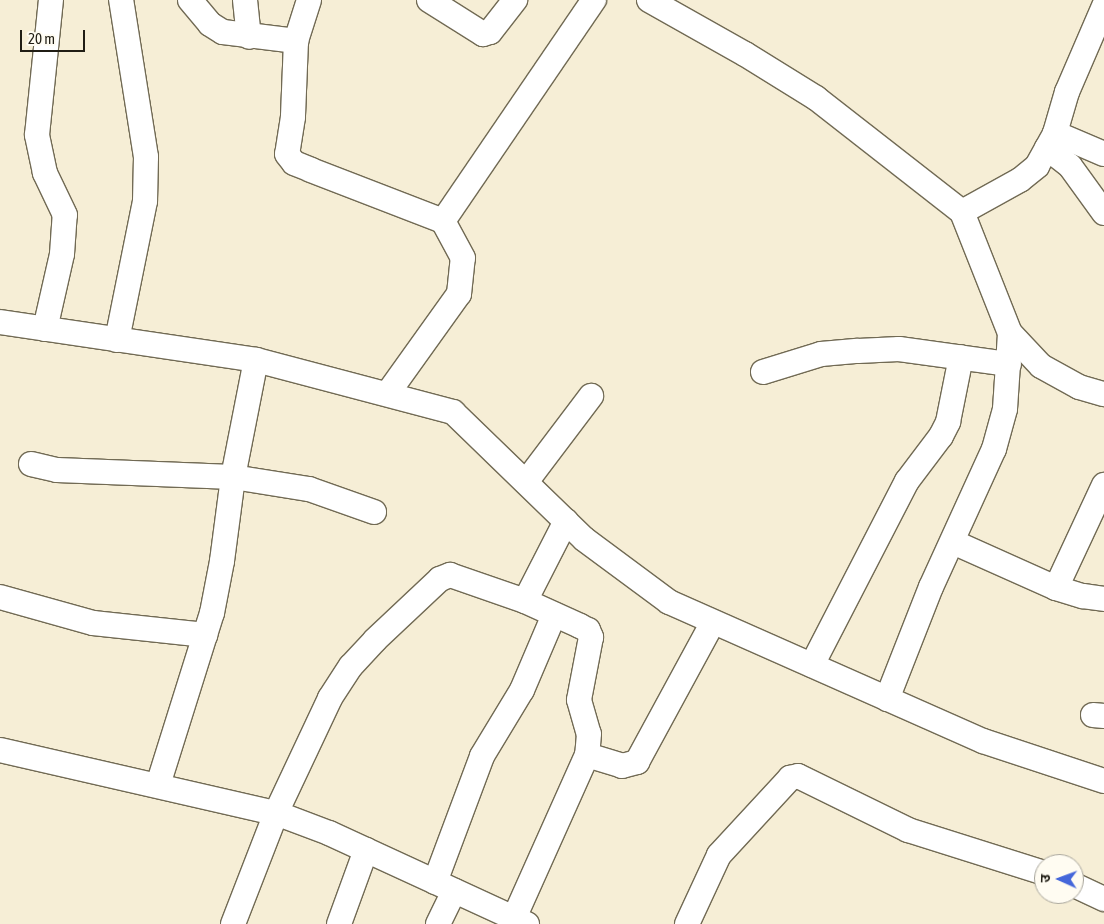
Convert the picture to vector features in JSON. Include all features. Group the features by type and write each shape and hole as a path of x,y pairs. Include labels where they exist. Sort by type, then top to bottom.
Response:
{"street":[{"path":"45,329 62,254 65,215 45,173 37,135 51,0"},
{"path":"117,340 145,202 146,157 121,0"},
{"path":"190,0 210,24 223,32 249,37 296,41"},
{"path":"245,0 249,37"},
{"path":"309,0 296,41 293,117 287,154 294,163 443,221 463,258 459,294 388,393"},
{"path":"429,0 483,34 490,32 515,0"},
{"path":"443,221 594,0"},
{"path":"649,0 745,54 816,98 962,212 1010,333 1041,366 1079,387 1104,394"},
{"path":"962,212 1020,180 1037,166 1051,141 1067,92 1095,49 1104,6"},
{"path":"1051,141 1104,154"},
{"path":"1051,141 1104,212"},
{"path":"0,322 256,360 388,393 453,412 584,539 669,602 983,741 1104,781"},
{"path":"887,698 994,449 1005,409 1010,333"},
{"path":"763,372 821,354 899,349 1009,364"},
{"path":"812,665 903,489 941,436 948,422 962,357"},
{"path":"158,785 206,635 222,561 233,477 256,360"},
{"path":"526,482 591,396"},
{"path":"30,464 57,470 233,477 309,490 374,512"},
{"path":"1056,588 1104,486"},
{"path":"525,601 566,521"},
{"path":"953,542 1056,588 1083,596 1104,598"},
{"path":"0,750 276,813 366,850 521,921 587,755 589,734 579,700 591,638 588,630 525,601 460,577 450,575 440,578 351,666 311,735 276,813 233,924"},
{"path":"0,597 93,623 206,635"},
{"path":"438,924 445,886 482,756 522,690 554,615"},
{"path":"587,755 622,766 637,762 713,622"},
{"path":"687,924 719,855 790,778 798,776 908,830 1034,869"},
{"path":"339,924 366,850"},
{"path":"1084,890 1104,899"}]}
